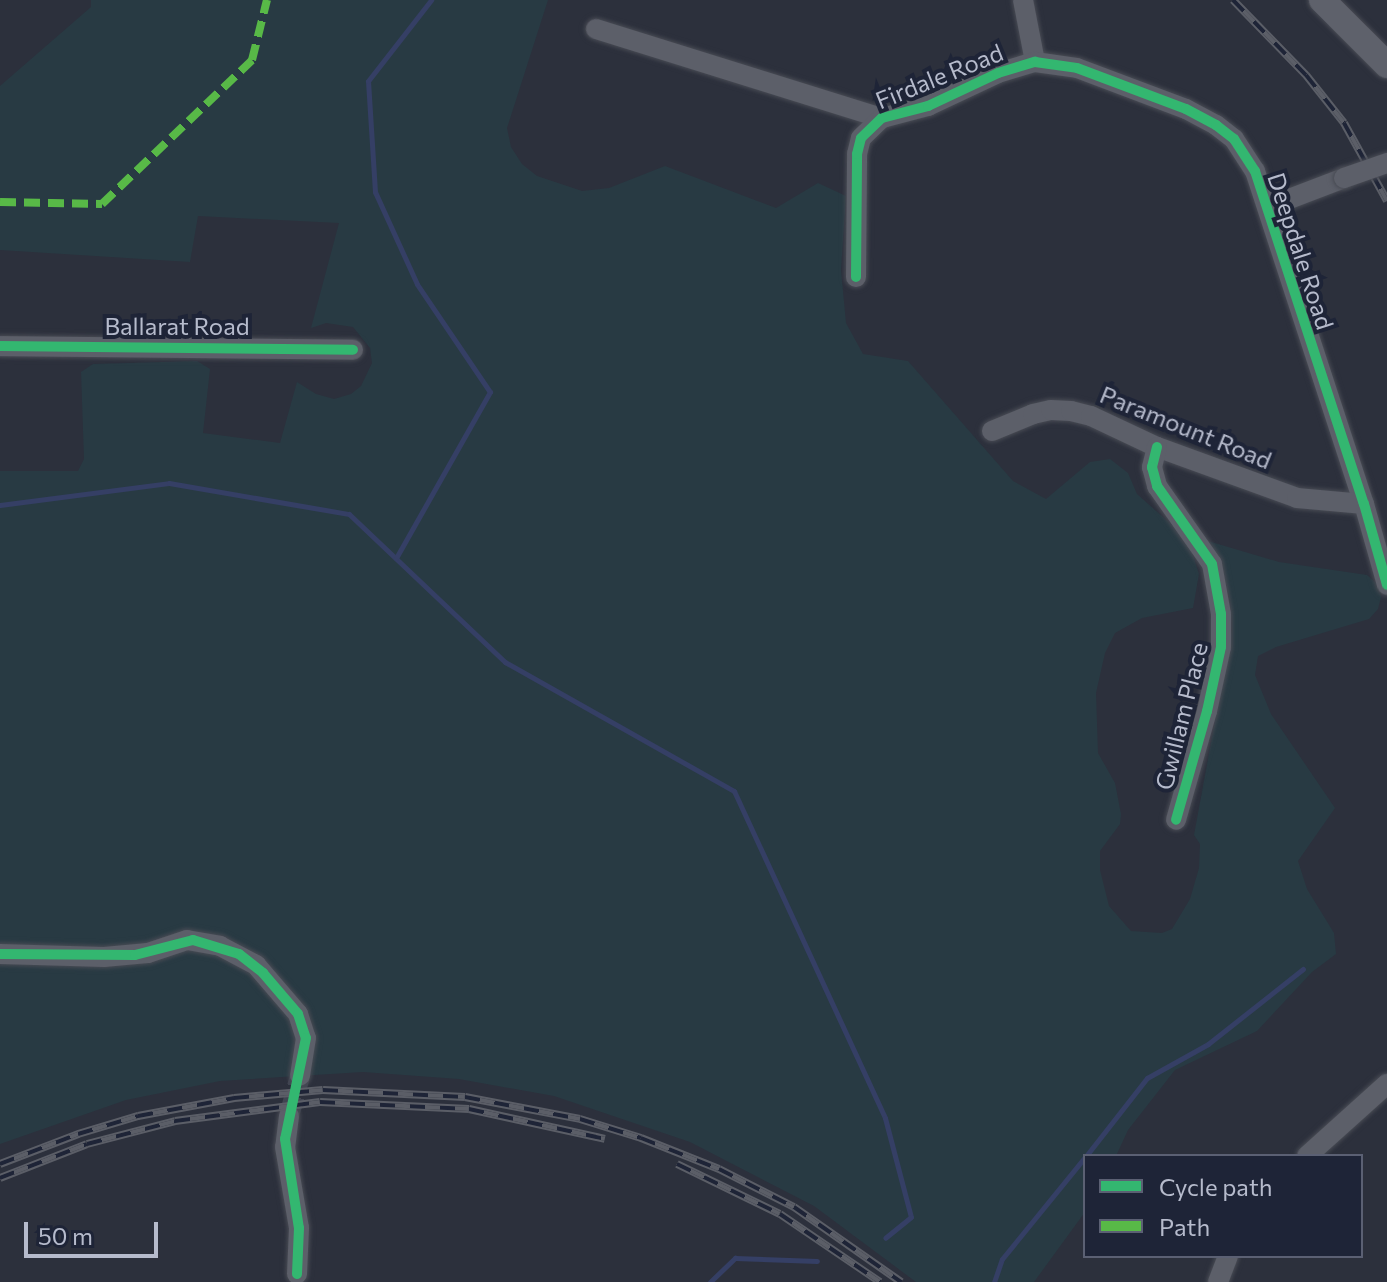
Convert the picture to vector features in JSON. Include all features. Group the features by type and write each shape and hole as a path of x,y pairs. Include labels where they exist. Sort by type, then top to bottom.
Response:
{"main road":[{"path":"1322,0 1387,65"}],"street":[{"path":"1023,0 1035,62"},
{"name":"Firdale Road","path":"596,29 882,118"},
{"name":"Firdale Road","path":"856,277 857,154 861,138 882,118 928,106 998,73 1035,62"},
{"name":"Deepdale Road","path":"1035,62 1077,68 1186,109 1234,139 1246,156 1268,207 1387,585"},
{"path":"1268,207 1387,163"},
{"name":"Ballarat Road","path":"0,346 353,350"},
{"name":"Paramount Road","path":"992,431 1042,412 1071,411 1091,416 1157,447 1297,498 1364,504"},
{"name":"Gwillam Place","path":"1157,447 1152,467 1157,486 1212,564 1221,614 1221,647 1210,698 1176,820"},
{"path":"0,954 135,955 187,940 220,946 256,965 298,1014 306,1038 300,1076"},
{"path":"1309,1154 1387,1084"},
{"path":"289,1116 285,1147 299,1228 297,1274"},
{"path":"1218,1282 1227,1258"}],"shaded area":[{"path":"91,0 548,0 507,128 511,147 522,164 537,176 582,191 609,188 665,166 776,208 818,183 846,196 841,270 846,323 863,354 908,361 1013,481 1046,499 1090,462 1110,459 1128,473 1137,494 1182,534 1192,552 1199,574 1193,608 1142,618 1115,633 1105,653 1096,693 1098,753 1115,783 1121,814 1120,824 1100,851 1100,870 1109,906 1131,931 1162,933 1172,929 1190,899 1199,868 1200,844 1194,835 1232,629 1230,600 1220,559 1208,541 1279,562 1367,575 1377,584 1381,597 1378,609 1369,619 1276,647 1258,656 1255,675 1271,714 1335,808 1298,861 1307,889 1334,933 1336,954 1312,972 1257,1031 1175,1070 1128,1130 1117,1154 1083,1154 1083,1215 1034,1282 916,1282 814,1206 690,1142 554,1096 459,1079 363,1072 220,1081 126,1100 0,1144 0,471 78,471 84,459 81,372 93,364 197,361 210,369 203,433 280,443 297,382 316,394 334,399 351,394 361,386 372,363 370,348 353,327 326,323 311,328 339,223 198,216 190,262 0,250 0,86 91,7"}],"waterway":[{"path":"396,558 490,392 417,284 375,192 368,81 431,0"},
{"path":"0,505 169,483 349,514 505,662 734,791 885,1118 911,1217 885,1238"},
{"path":"1088,1154 1147,1078 1208,1044 1303,969"},
{"path":"994,1282 1002,1259 1083,1159"},
{"path":"710,1282 735,1258 817,1261"}],"tunnel":[{"path":"289,1116 300,1076"}],"railway":[{"path":"1233,0 1306,75 1344,123 1387,201"},
{"path":"0,1164 78,1134 138,1116 234,1098 323,1090 465,1097 580,1119 641,1138 719,1169 794,1207 901,1282"},
{"path":"0,1178 87,1144 175,1121 320,1102 469,1109 605,1139"},
{"path":"677,1164 780,1214 880,1282"}],"marked path":[{"path":"0,202 102,204 252,60 267,0"}],"cycle path":[{"path":"856,277 857,154 861,138 882,118 928,106 998,73 1035,62 1077,68 1186,109 1216,125 1234,139 1255,171 1364,504 1387,585"},
{"path":"0,346 353,350"},
{"path":"1157,447 1152,467 1157,486 1212,564 1221,614 1221,647 1207,711 1176,820"},
{"path":"0,954 135,955 193,940 239,954 263,973 298,1014 306,1038 285,1139 299,1228 297,1274"}]}
